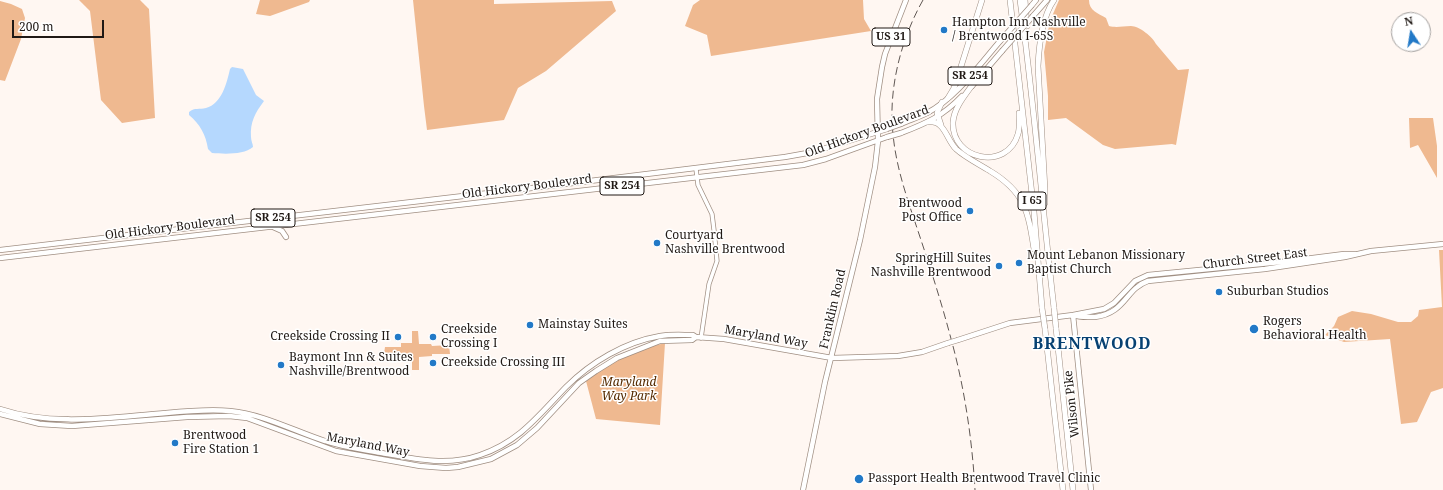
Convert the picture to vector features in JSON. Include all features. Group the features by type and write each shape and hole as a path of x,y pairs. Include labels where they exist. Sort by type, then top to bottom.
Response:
{"highway":[{"path":"948,98 954,88 982,0"},
{"name":"I 65","path":"1010,0 1034,212 1042,308 1063,490"},
{"name":"I 65","path":"1020,0 1029,67 1073,490"},
{"path":"1025,0 1029,67"},
{"path":"1044,218 1045,190 1038,66 1039,48 1044,24 1054,0"},
{"path":"973,84 958,106 953,122 956,137 960,144 978,157 986,158 1001,154 1015,141 1018,133 1020,94"},
{"path":"941,126 937,113 942,102"},
{"path":"928,122 937,122 956,148 1006,182 1020,198 1029,218 1042,308"}],"main road":[{"name":"US 31","path":"878,132 877,99 882,67 885,54 906,0"},
{"name":"Old Hickory Boulevard","path":"0,250 696,169 800,155 822,150 887,129 926,114 948,98 964,82 1036,0"},
{"name":"Old Hickory Boulevard","path":"0,258 803,165 829,158 878,141 938,117 955,103 973,84 1047,0"},
{"name":"Franklin Road","path":"803,490 826,382 869,198 875,167 878,132"},
{"path":"272,226 282,231 286,237"},
{"path":"191,228 191,236"},
{"name":"Church Street East","path":"832,358 898,356 918,352 1010,323 1073,315 1109,306 1119,299 1134,282 1148,275 1281,262 1338,254 1356,254 1410,246 1443,244"},
{"path":"21,247 22,255"},
{"name":"Wilson Pike","path":"1073,315 1091,490"},
{"name":"Maryland Way","path":"0,414 28,421 60,425 96,425 171,418 222,416 247,418 336,451 395,458 446,461 479,456 506,444 529,427 568,386 593,364 638,342 669,335 693,335 832,358"},
{"name":"Maryland Way","path":"0,409 32,417 60,419 89,419 208,410 241,412 273,421 340,446 395,458 420,466 446,468 480,462 510,450 534,432 584,379 617,358 660,341 692,340 699,337"},
{"path":"638,342 640,348"},
{"path":"171,418 176,412"},
{"path":"60,419 60,425"},
{"path":"529,427 534,432"},
{"path":"301,438 303,432"},
{"path":"506,444 510,450"},
{"path":"446,461 446,468"}],"street":[{"path":"696,169 700,188 712,214 717,261 709,284 699,337"}],"green space":[{"path":"79,0 140,0 149,9 155,118 122,123 101,100 90,11"},
{"path":"260,0 310,0 309,2 270,16 256,14"},
{"path":"413,0 494,0 494,4 612,1 616,11 546,71 518,88 504,120 427,130"},
{"path":"700,0 863,0 864,19 871,31 711,56 707,35 685,26 693,5"},
{"path":"1059,0 1089,0 1089,4 1092,9 1106,18 1109,26 1134,26 1142,30 1152,38 1178,70 1189,69 1176,145 1172,144 1115,149 1103,145 1066,118 1048,120 1048,96 1044,52 1050,21"},
{"path":"0,1 22,9 25,18 21,39 5,81 0,80"},
{"path":"1409,118 1433,118 1437,146 1437,178 1418,145 1410,148"},
{"path":"1439,250 1443,250 1443,388 1431,392 1417,422 1401,424 1390,339 1344,342 1325,335 1334,326 1338,317 1352,311 1371,314 1398,322 1411,322 1418,316 1419,310 1442,307"},
{"path":"412,331 418,331 419,344 431,344 432,346 449,345 450,354 432,354 432,356 419,357 419,370 412,370 412,354 384,354 385,347 401,347 401,343 412,343"},
{"name":"Maryland Way Park","path":"665,343 660,425 596,419 586,381 608,364 634,351"}],"water":[{"path":"232,67 243,69 256,95 264,101 252,122 251,137 253,147 239,153 212,153 208,149 202,130 189,115 189,112 191,110 212,106 216,102 223,92 230,69"}],"railway":[{"path":"923,0 908,31 894,82 892,100 893,134 903,184 939,297 959,373 972,450 975,490"}],"place":[{"name":"Hampton Inn Nashville / Brentwood I-65S","path":"944,30"},
{"name":"Brentwood Post Office","path":"970,211"},
{"name":"Courtyard Nashville Brentwood","path":"657,243"},
{"name":"Mount Lebanon Missionary Baptist Church","path":"1019,263"},
{"name":"SpringHill Suites Nashville Brentwood","path":"999,266"},
{"name":"Suburban Studios","path":"1219,292"},
{"name":"Mainstay Suites","path":"530,325"},
{"name":"Rogers Behavioral Health","path":"1254,329"},
{"name":"Creekside Crossing II","path":"398,337"},
{"name":"Creekside Crossing I","path":"433,337"},
{"name":"Creekside Crossing III","path":"433,363"},
{"name":"Baymont Inn & Suites Nashville/Brentwood","path":"281,365"},
{"name":"Brentwood Fire Station 1","path":"175,443"},
{"name":"Passport Health Brentwood Travel Clinic","path":"859,479"}],"district":[{"name":"BRENTWOOD","path":"1092,344"}]}
